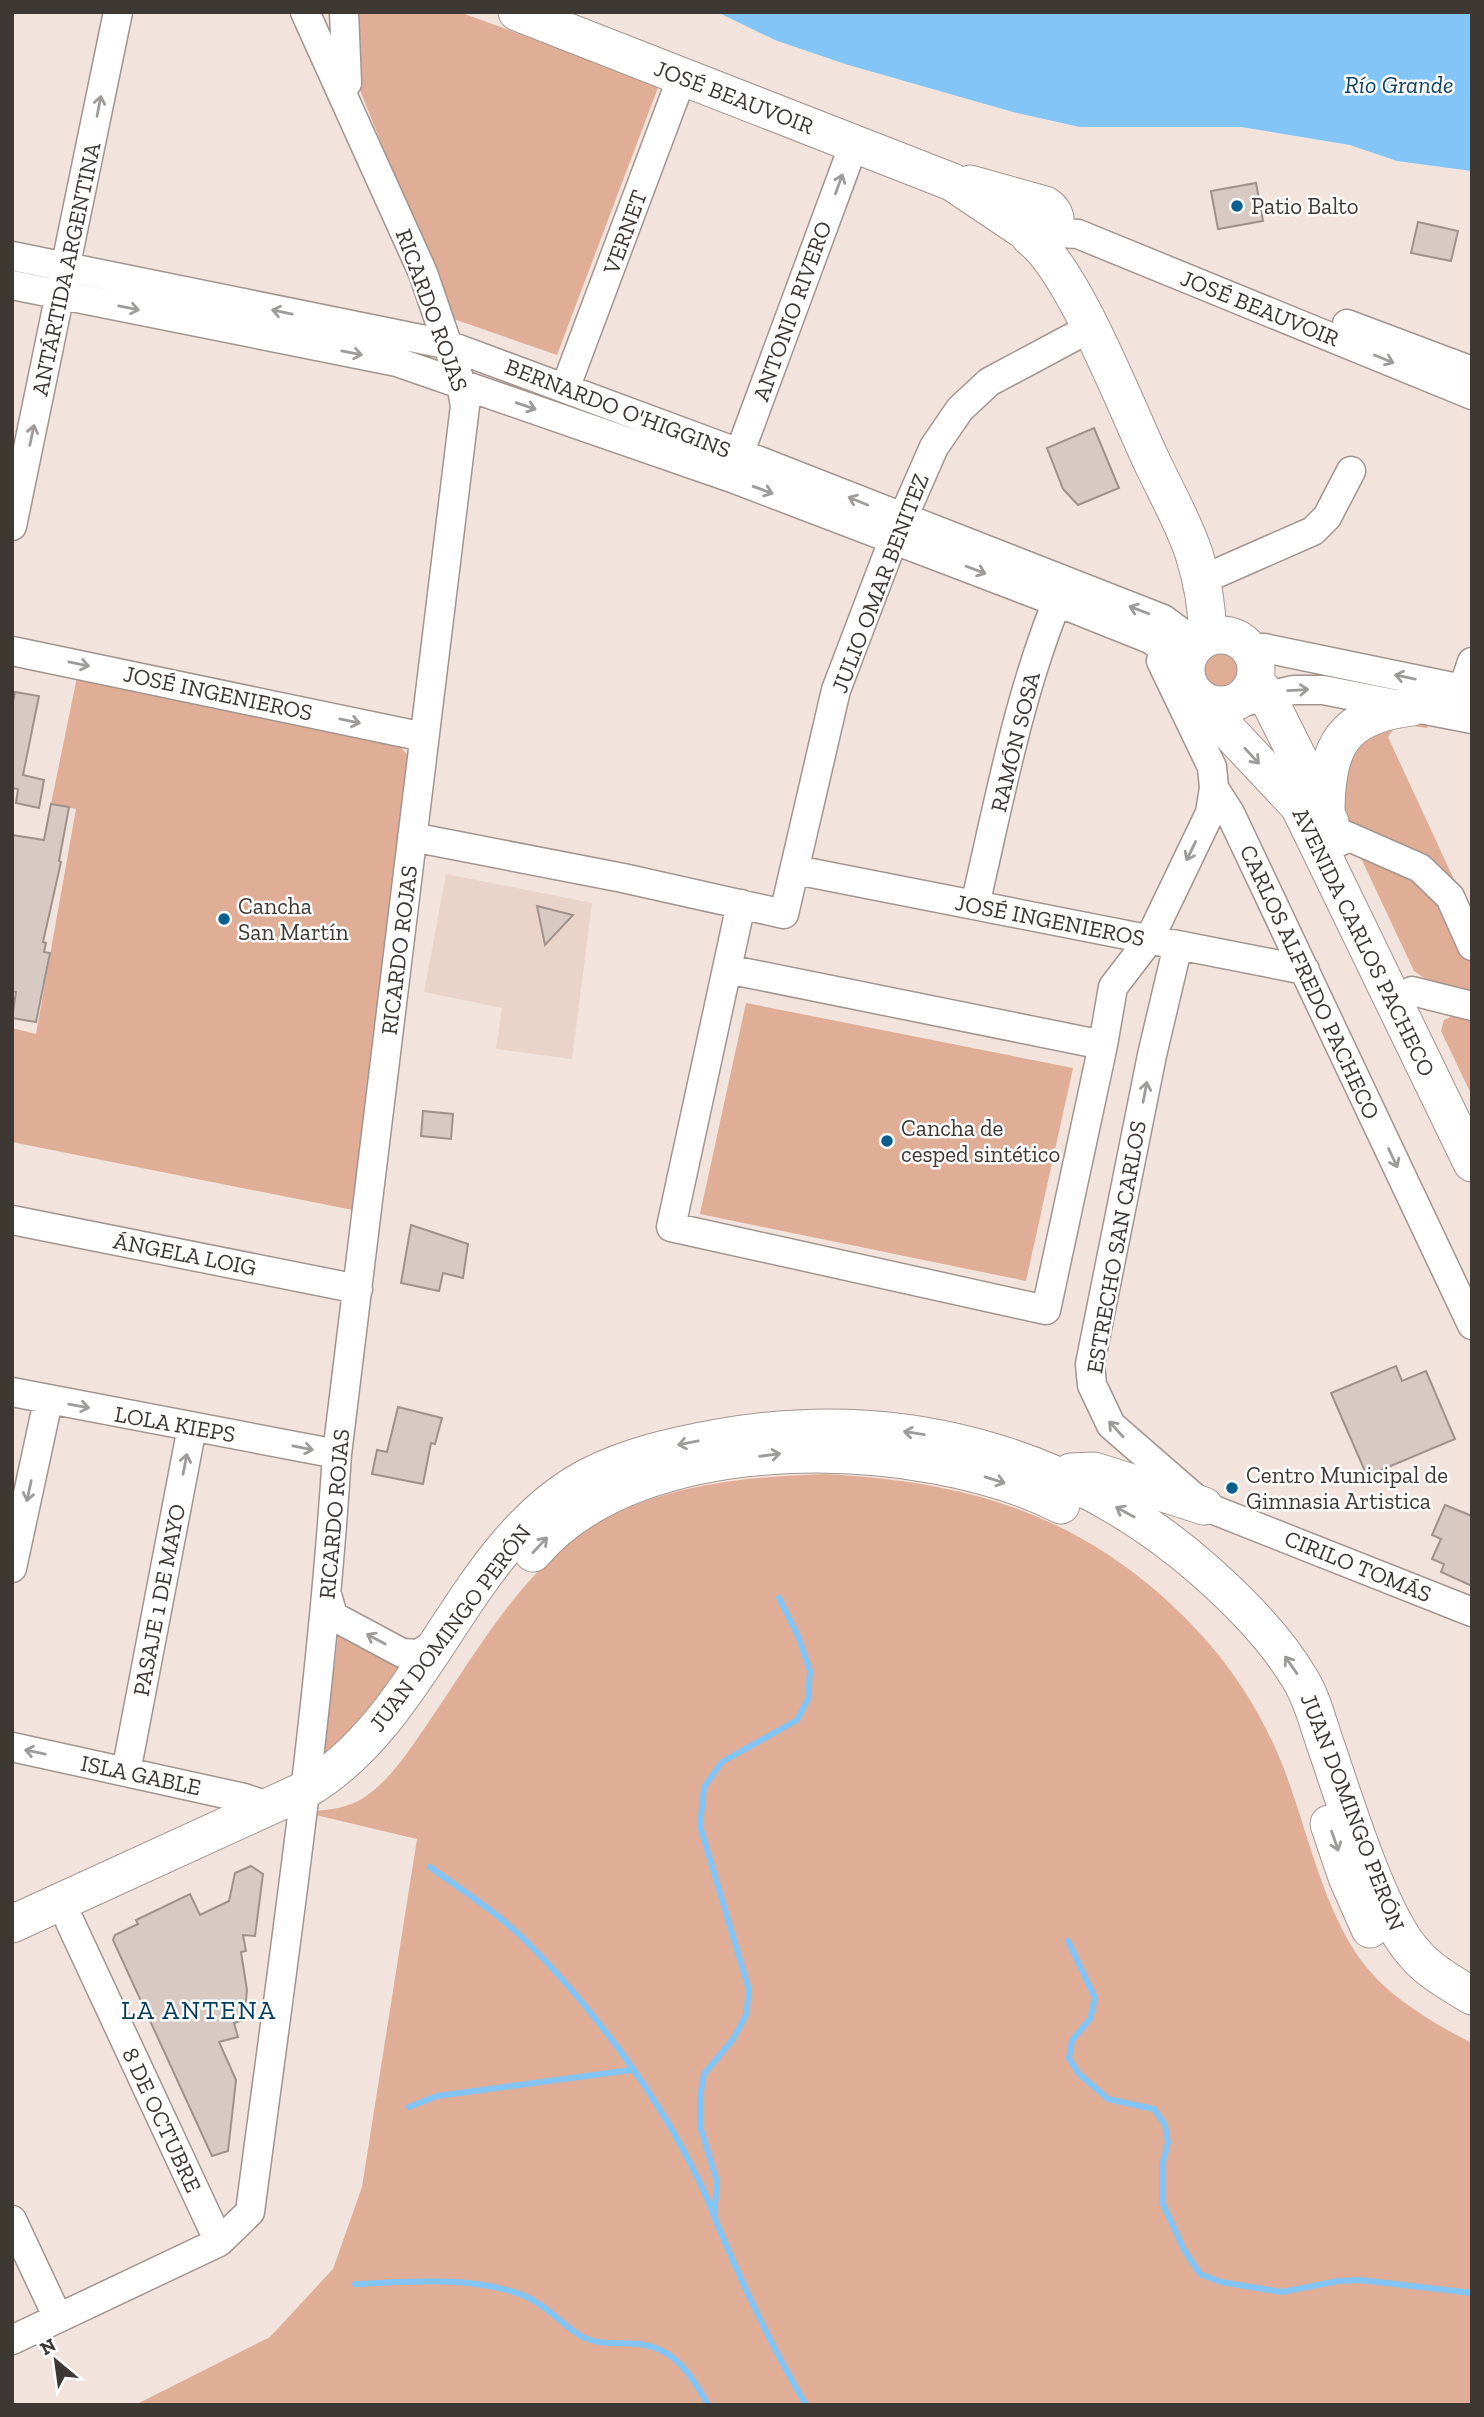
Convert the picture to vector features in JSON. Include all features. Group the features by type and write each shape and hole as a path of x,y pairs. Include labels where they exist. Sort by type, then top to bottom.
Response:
{"main road":[{"name":"JOSÉ BEAUVOIR","path":"517,12 952,182 992,188 1045,224"},
{"path":"1045,224 1090,328"},
{"name":"AVENIDA CARLOS PACHECO","path":"1090,328 1203,563 1220,677 1221,723 1299,806 1472,1163"},
{"name":"AVENIDA CARLOS PACHECO","path":"1220,677 1333,828 1472,1115"},
{"path":"1333,828 1329,761 1350,730 1366,718 1383,711 1412,707"},
{"name":"JUAN DOMINGO PERÓN","path":"12,1949 70,1922 292,1803 332,1775 376,1729 528,1521 557,1496 589,1477 631,1459 677,1445 791,1428 862,1428 944,1437 993,1450 1046,1472 1134,1516 1171,1541 1256,1621 1287,1660 1312,1702 1381,1893 1406,1944 1434,1972 1472,1996"},
{"name":"JUAN DOMINGO PERÓN","path":"12,1924 292,1803 358,1782 380,1763 478,1622 521,1567 561,1524 588,1507 642,1483 715,1463 754,1457 837,1453 937,1465 1044,1496 1158,1562 1209,1605 1255,1656 1287,1706 1347,1877 1377,1943 1413,1986 1472,2024"},
{"path":"1046,1472 1094,1471 1204,1506"}],"street":[{"name":"ANTÁRTIDA ARGENTINA","path":"12,526 65,282 118,12"},
{"name":"RICARDO ROJAS","path":"12,2340 219,2242 250,2212 292,1803 328,1598 337,1454 466,406 423,273 352,110 305,12"},
{"name":"RICARDO ROJAS","path":"344,12 344,63 352,110"},
{"name":"VERNET","path":"566,386 682,77"},
{"name":"ANTONIO RIVERO","path":"735,465 853,144"},
{"name":"JOSÉ BEAUVOIR","path":"1045,224 1472,372"},
{"name":"JOSÉ BEAUVOIR","path":"1045,224 1078,234 1472,395"},
{"name":"BERNARDO O'HIGGINS","path":"12,256 65,282 397,362 461,384 735,465"},
{"name":"BERNARDO O'HIGGINS","path":"12,285 65,282 445,344 566,386 735,465 1061,592 1163,620 1220,677"},
{"name":"JULIO OMAR BENITEZ","path":"741,904 784,914 836,690 898,528 934,447 960,409 989,383 1090,328"},
{"path":"1203,563 1313,531 1327,517 1350,471"},
{"name":"BERNARDO O'HIGGINS","path":"1061,592 1150,639 1170,653 1220,677"},
{"name":"RAMÓN SOSA","path":"975,905 1021,712 1040,647 1061,592"},
{"name":"CARLOS ALFREDO PACHECO","path":"1150,639 1220,677 1212,766 1214,788 1230,813 1472,1325"},
{"name":"BERNARDO O'HIGGINS","path":"1220,677 1264,648 1467,690"},
{"name":"JOSÉ INGENIEROS","path":"12,651 424,737"},
{"path":"1220,677 1293,690 1323,690 1463,718 1472,662"},
{"path":"412,837 741,904 671,1227 1046,1310 1114,987 1149,940 1210,813 1214,788"},
{"path":"1333,828 1420,868 1450,897 1472,946"},
{"name":"JOSÉ INGENIEROS","path":"796,870 1305,970"},
{"name":"ESTRECHO SAN CARLOS","path":"1178,945 1152,1055 1090,1364 1092,1385 1111,1425 1137,1451 1204,1506"},
{"path":"727,969 1103,1045"},
{"path":"1412,991 1472,1006"},
{"name":"ÁNGELA LOIG","path":"12,1220 358,1289"},
{"name":"LOLA KIEPS","path":"12,1392 337,1454"},
{"path":"12,1568 48,1401"},
{"name":"PASAJE 1 DE MAYO","path":"126,1772 192,1427"},
{"name":"CIRILO TOMÁS","path":"1204,1506 1472,1612"},
{"path":"328,1598 333,1616 402,1653 419,1654 437,1643"},
{"name":"ISLA GABLE","path":"12,1747 126,1772 292,1803"},
{"name":"8 DE OCTUBRE","path":"70,1922 219,2242"},
{"path":"12,2220 58,2318"}],"shaded area":[{"path":"354,12 459,12 659,85 557,355 451,318 352,70"},
{"path":"1221,645 1239,652 1246,670 1239,688 1221,695 1203,688 1196,670 1203,652"},
{"name":"Cancha San Martín","path":"77,677 399,746 411,758 358,1211 12,1142 12,1028 36,1034 76,809 51,804"},
{"path":"1396,715 1429,722 1427,728 1397,724 1388,737 1463,899 1428,867 1356,831 1343,819 1335,800 1337,768 1352,739"},
{"path":"1360,856 1416,878 1445,908 1472,964 1472,994 1427,980 1414,971"},
{"path":"446,874 592,903 572,1059 496,1049 502,1008 424,992"},
{"name":"Cancha de cesped sintético","path":"746,1003 1073,1068 1026,1281 700,1214"},
{"path":"1453,1016 1472,1019 1472,1096 1441,1031 1444,1020"},
{"path":"824,1474 918,1483 962,1492 1045,1520 1084,1540 1123,1565 1161,1595 1210,1644 1237,1680 1272,1741 1327,1896 1357,1954 1376,1978 1397,1997 1472,2043 1472,2405 135,2405 270,2337 333,2269 362,2187 417,1839 303,1812 346,1806 360,1800 381,1784 407,1753 481,1644 518,1595 560,1551 584,1532 639,1504 700,1486"},
{"path":"339,1627 403,1664 389,1688 323,1762"}],"water":[{"name":"Río Grande","path":"717,12 1472,12 1472,171 1397,161 1350,145 1241,127 1080,127 1013,112 845,64 775,40"}],"building":[{"name":"Patio Balto","path":"1256,183 1263,221 1218,229 1211,191"},
{"path":"1418,222 1458,231 1451,261 1411,253"},
{"path":"1094,428 1119,488 1078,505 1063,489 1047,448"},
{"path":"15,692 39,696 23,775 44,780 39,808 16,803 18,789 12,788 12,707"},
{"path":"51,804 69,807 59,861 61,862 43,942 46,943 44,952 50,953 36,1022 12,1018 16,992 12,991 12,835 44,840"},
{"path":"537,906 573,915 545,945"},
{"path":"423,1111 453,1114 451,1139 421,1136"},
{"path":"411,1225 468,1244 463,1278 443,1273 439,1291 401,1283"},
{"path":"1396,1366 1402,1381 1426,1371 1455,1439 1367,1476 1331,1393"},
{"path":"398,1407 442,1418 435,1444 431,1443 423,1484 372,1474 377,1450 387,1452"},
{"path":"1445,1505 1472,1516 1472,1586 1441,1572 1444,1564 1432,1559 1441,1539 1432,1535"},
{"path":"251,1866 263,1874 255,1936 243,1935 246,1951 241,1952 247,1990 244,2020 234,2023 238,2037 219,2042 236,2080 228,2151 212,2156 113,1940 115,1935 138,1924 136,1920 190,1894 200,1915 229,1901 235,1873"}],"waterway":[{"path":"714,2216 717,2182 700,2126 700,2097 704,2074 733,2039 746,2015 749,1990 700,1826 704,1787 722,1762 797,1720 808,1699 810,1671 798,1636 779,1598"},
{"path":"430,1867 516,1931 576,1995 622,2053 682,2147 750,2298 806,2405"},
{"path":"1068,1941 1095,1998 1090,2019 1072,2040 1069,2058 1078,2073 1108,2099 1154,2109 1165,2125 1168,2143 1162,2165 1162,2202 1184,2250 1200,2274 1221,2282 1282,2292 1338,2281 1361,2280 1472,2293"},
{"path":"409,2107 437,2096 631,2070"},
{"path":"355,2284 462,2282 504,2289 525,2296 541,2305 574,2332 588,2339 639,2344 663,2351 689,2374 708,2405"}],"place":[{"name":"Patio Balto","path":"1237,206"},
{"name":"Cancha San Martín","path":"224,919"},
{"name":"Cancha de cesped sintético","path":"887,1141"},
{"name":"Centro Municipal de Gimnasia Artistica","path":"1232,1488"}],"district":[{"name":"LA ANTENA","path":"199,2010"}]}
